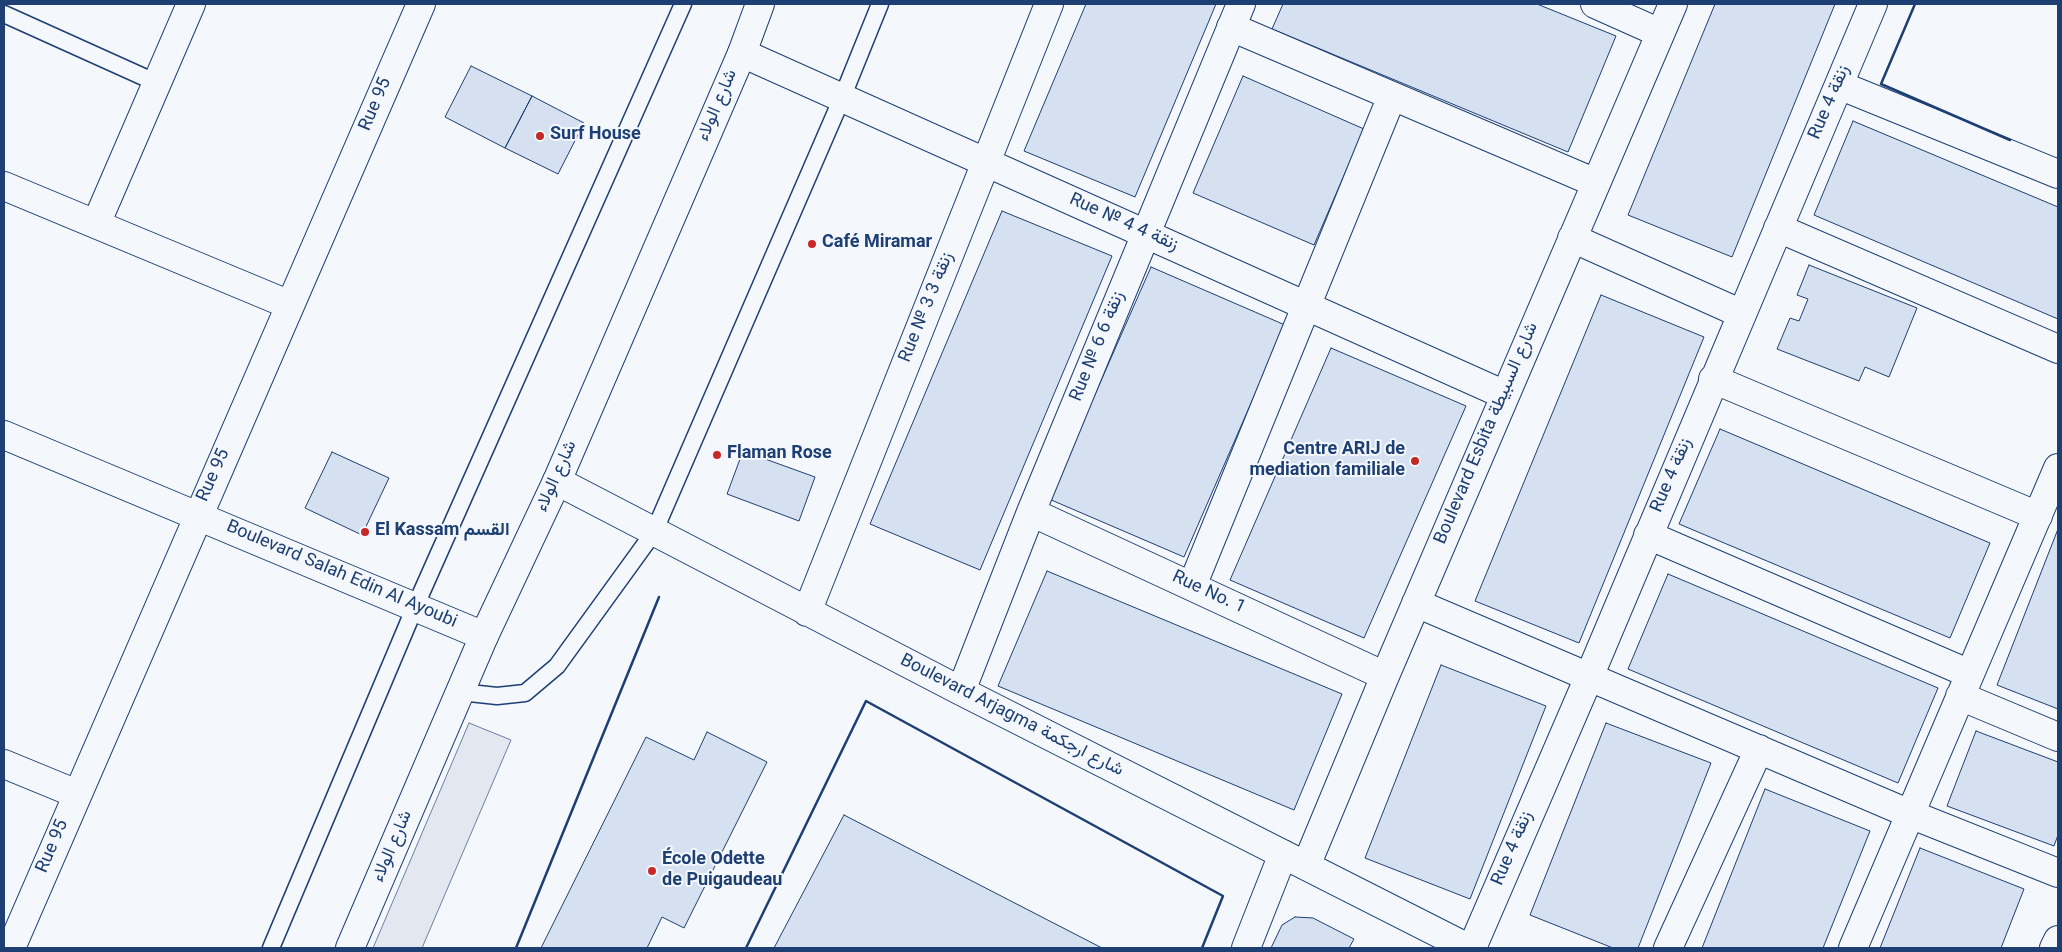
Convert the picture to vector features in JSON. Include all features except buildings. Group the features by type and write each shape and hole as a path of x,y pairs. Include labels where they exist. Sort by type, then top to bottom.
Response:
{"street":[{"path":"96,224 191,4"},
{"name":"Rue 95","path":"11,948 421,4"},
{"name":"شارع الولاء","path":"350,948 484,636 557,481 742,53 760,4"},
{"name":"Rue № 3 زنقة 3","path":"807,612 1049,4"},
{"path":"1595,4 1660,33"},
{"name":"Boulevard Esbita شارع السبيطة","path":"1246,948 1294,860 1385,676 1673,4"},
{"name":"Rue 4 زنقة","path":"1470,948 1589,677 1873,4"},
{"path":"1236,15 1392,96 1596,183"},
{"name":"Rue № 6 زنقة 6","path":"961,691 1031,512 1236,15"},
{"name":"Rue № 4 زنقة 4","path":"742,53 1505,395"},
{"path":"1839,85 2058,174"},
{"path":"1192,586 1392,96"},
{"path":"4,186 290,304"},
{"path":"1778,228 2058,349"},
{"path":"1572,238 1742,314"},
{"path":"1714,379 2038,516"},
{"name":"Boulevard Salah Edin Al Ayoubi","path":"4,435 484,636"},
{"path":"1852,948 2058,468"},
{"name":"Boulevard Arjagma شارع ارجكمة","path":"557,481 961,691 1470,948"},
{"name":"Rue No. 1","path":"1031,512 1385,676"},
{"path":"1648,536 1965,685 2058,738"},
{"path":"1416,603 1910,814 2058,873"},
{"path":"1668,948 1759,749"},
{"path":"4,764 77,794"},
{"path":"2054,948 2058,940"}],"lane":[{"path":"271,948 415,608 684,4"},
{"path":"460,692 497,696 525,693 557,666 654,532 842,98 880,4"},
{"path":"4,14 157,83"}],"shaded area":[{"path":"469,723 511,740 422,948 373,948"}],"wall":[{"path":"1915,4 1881,84 2010,140"},
{"path":"516,948 659,597"},
{"path":"746,948 866,701 1223,896 1202,948"}],"place":[{"name":"Surf House","path":"540,136"},
{"name":"Café Miramar","path":"812,244"},
{"name":"Flaman Rose","path":"717,455"},
{"name":"Centre ARIJ de mediation familiale","path":"1415,461"},
{"name":"El Kassam القسم","path":"365,532"},
{"name":"École Odette de Puigaudeau","path":"652,871"}]}
